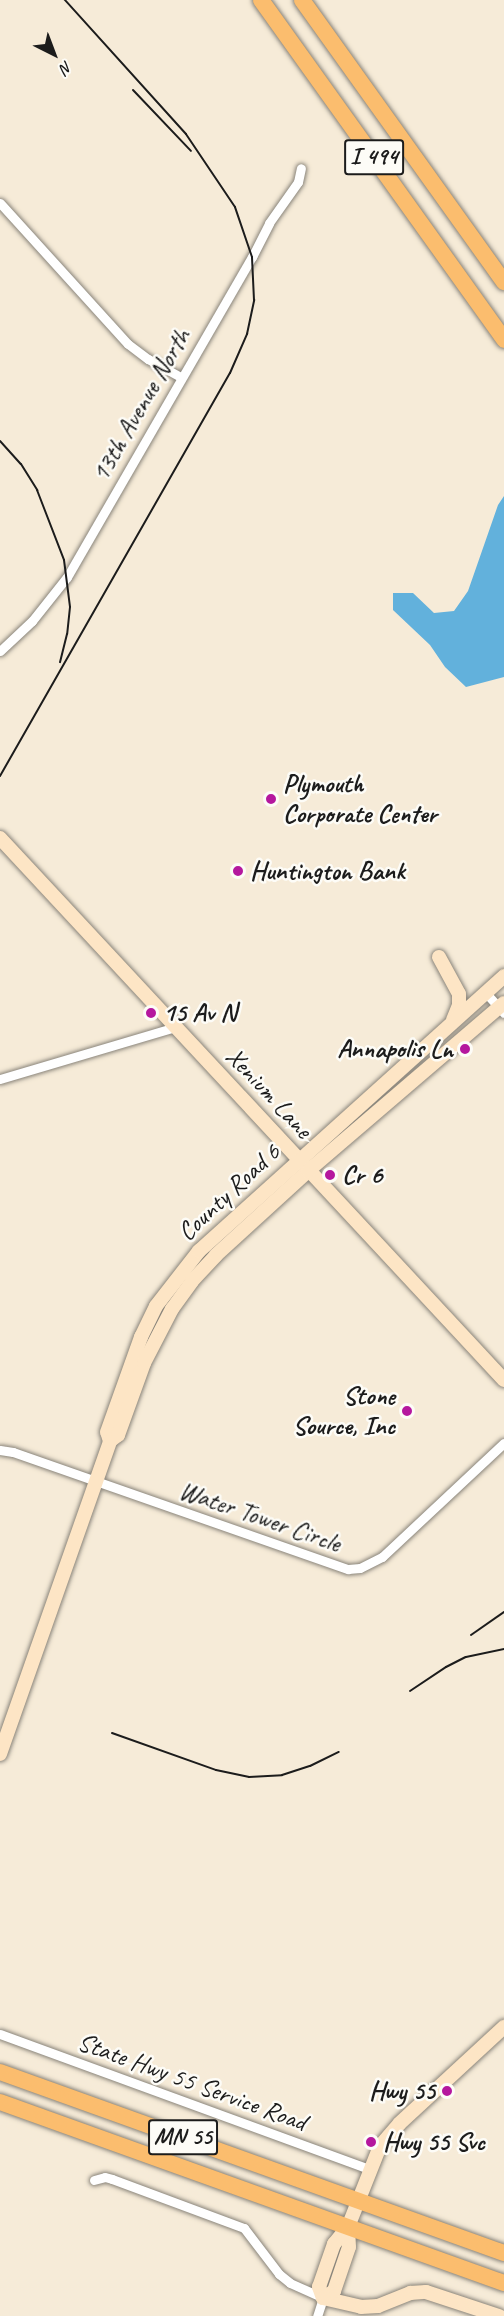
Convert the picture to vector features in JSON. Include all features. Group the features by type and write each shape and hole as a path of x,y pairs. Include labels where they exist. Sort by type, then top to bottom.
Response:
{"highway":[{"name":"I 494","path":"261,0 504,340"},
{"name":"I 494","path":"302,0 504,282"},
{"path":"486,315 504,346"},
{"name":"MN 55","path":"0,2072 504,2253"},
{"name":"MN 55","path":"0,2102 504,2283"}],"main road":[{"name":"Xenium Lane","path":"0,838 504,1380"},
{"path":"440,957 459,994 459,1005 452,1023"},
{"name":"County Road 6","path":"111,1441 107,1432 141,1337 156,1306 199,1251 504,976"},
{"name":"County Road 6","path":"0,1754 111,1441 118,1435 156,1336 192,1281 216,1255 309,1171 502,1008"},
{"path":"323,2298 334,2291 349,2247 348,2227 380,2146 393,2131 504,2027"},
{"path":"323,2298 351,2306 370,2306 410,2293 426,2292 499,2316"}],"street":[{"name":"13th Avenue North","path":"0,651 32,621 67,577 180,378 252,258 269,223 298,182 301,168"},
{"path":"0,203 128,344 180,378"},
{"path":"486,993 502,1008"},
{"path":"0,1078 175,1028"},
{"name":"Water Tower Circle","path":"0,1450 13,1452 335,1567 360,1568 382,1557 504,1443"},
{"name":"State Hwy 55 Service Road","path":"0,2034 369,2169"},
{"path":"94,2180 105,2177 112,2179 244,2228 279,2274 290,2283 323,2298 317,2316"}],"water":[{"path":"504,496 504,677 466,687 445,667 430,645 393,610 393,593 413,593 434,613 454,611 468,591 498,505"}],"railway":[{"path":"0,776 230,373 247,334 254,300 252,257 235,207 186,134 65,0"},
{"path":"133,90 191,151"},
{"path":"0,441 21,464 37,490 64,560 70,607 67,634 60,662"},
{"path":"471,1635 504,1612"},
{"path":"410,1691 446,1667 466,1657 504,1649"},
{"path":"112,1733 216,1770 249,1777 282,1775 310,1766 339,1752"}],"place":[{"name":"Plymouth Corporate Center","path":"271,799"},
{"name":"Huntington Bank","path":"238,871"},
{"name":"15 Av N","path":"151,1013"},
{"name":"Annapolis Ln","path":"465,1049"},
{"name":"Cr 6","path":"330,1175"},
{"name":"Stone Source, Inc","path":"407,1411"},
{"name":"Hwy 55","path":"447,2091"},
{"name":"Hwy 55 Svc","path":"371,2142"}]}
